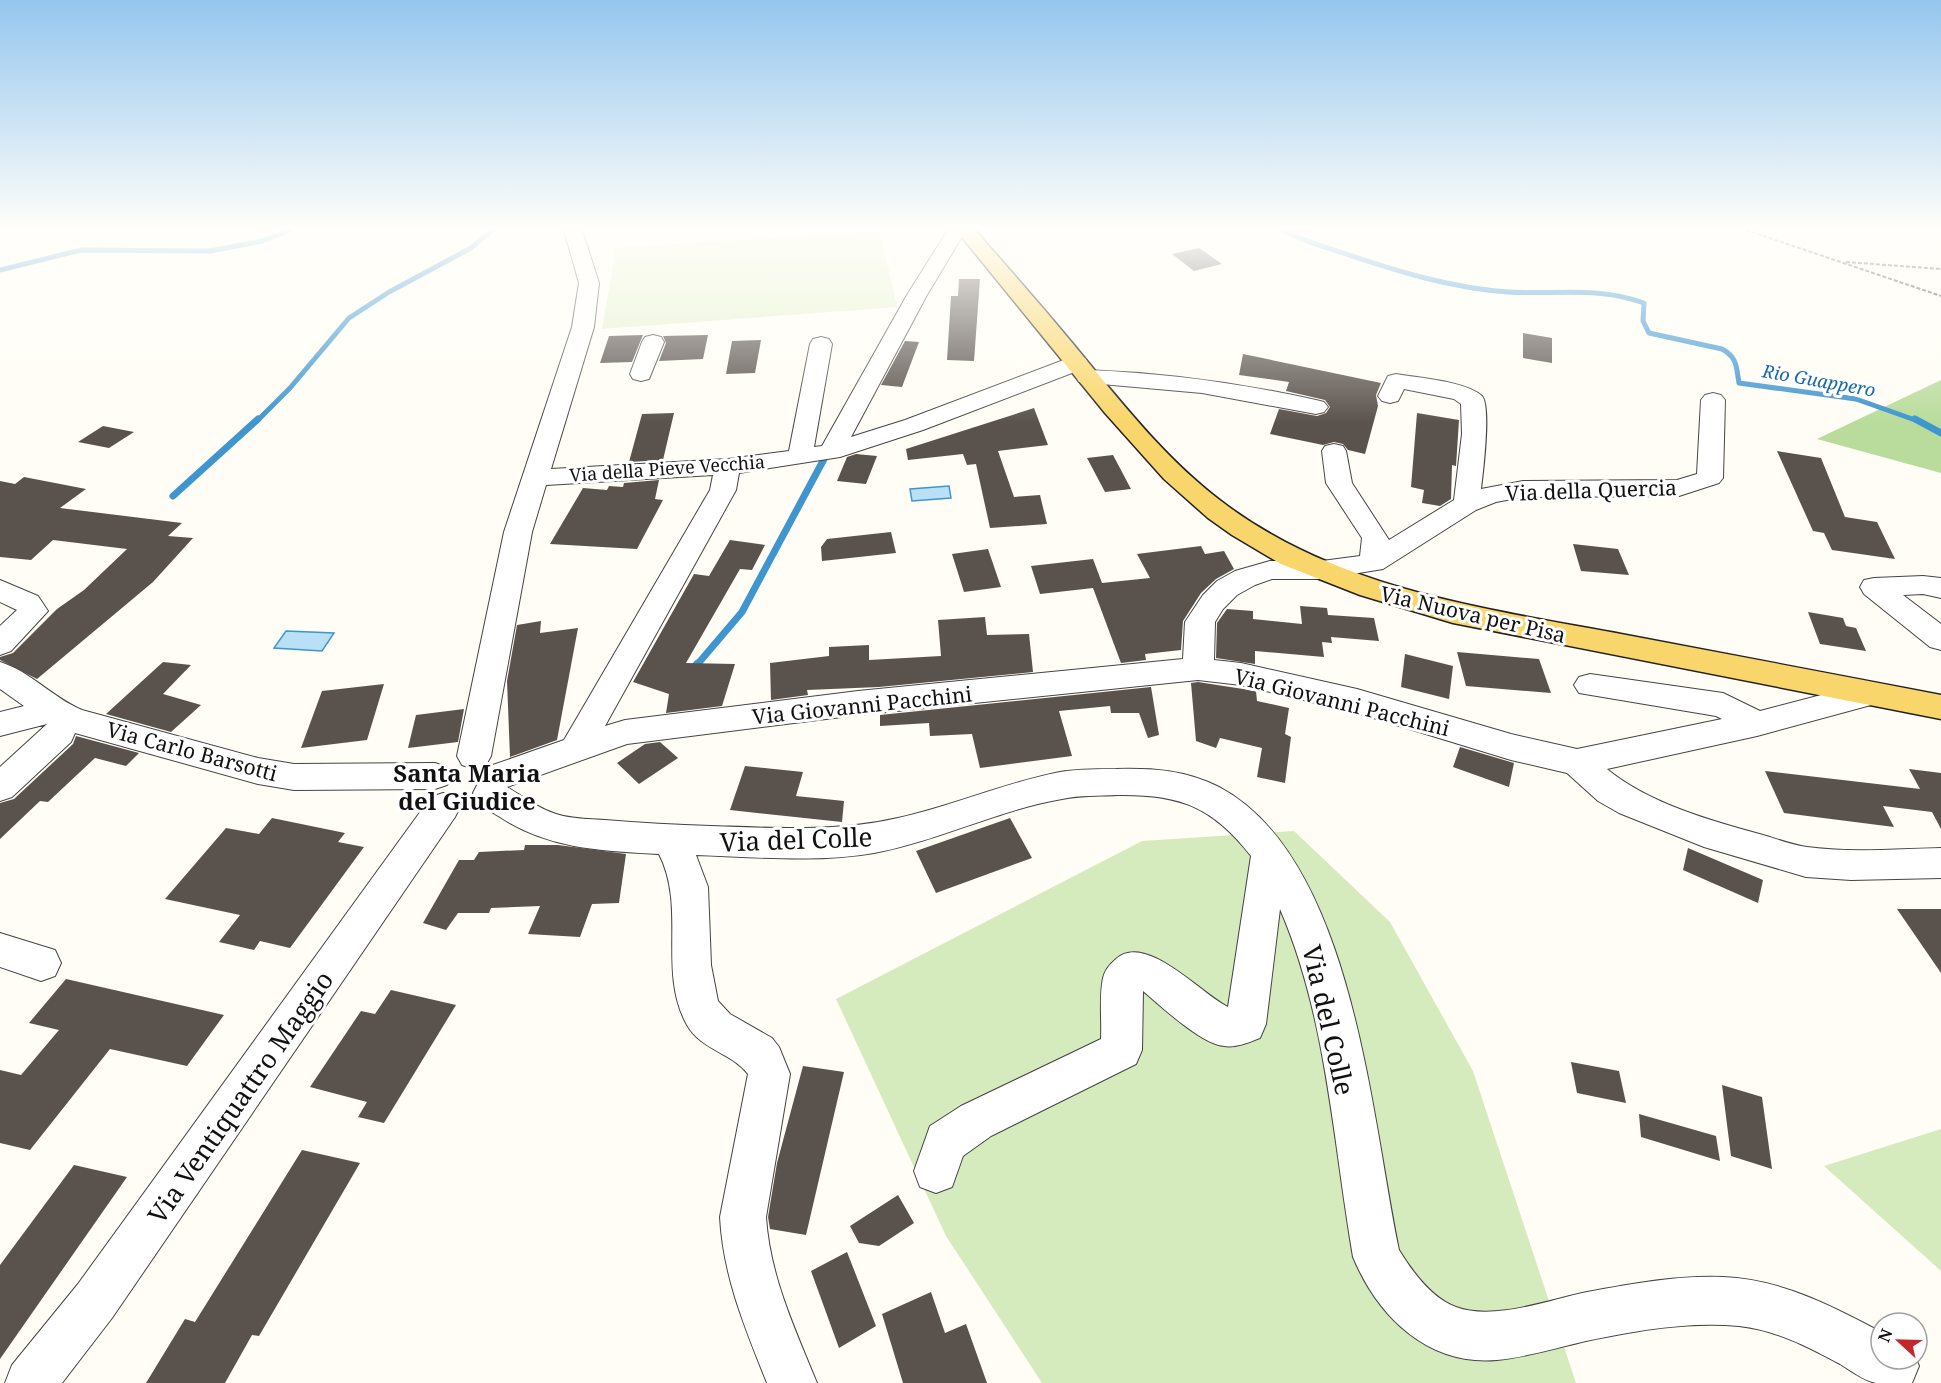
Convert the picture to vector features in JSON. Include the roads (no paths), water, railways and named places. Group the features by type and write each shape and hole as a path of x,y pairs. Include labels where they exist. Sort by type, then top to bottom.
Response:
{"main road":[{"name":"Via Nuova per Pisa","path":"1019,295 1171,472 1197,496 1244,531 1299,561 1379,592 1452,613 1941,707"}],"street":[{"path":"440,792 452,763 488,775 503,601 518,532 583,327 588,295"},
{"path":"831,452 917,295"},
{"path":"641,374 653,342"},
{"path":"800,456 821,344"},
{"path":"1082,370 1195,385 1316,406"},
{"name":"Via della Pieve Vecchia","path":"534,478 728,467 831,452 1082,370"},
{"path":"1390,396 1396,381 1461,393 1473,401 1474,434 1467,504"},
{"name":"Via della Quercia","path":"1198,669 1200,622 1213,602 1227,588 1245,578 1270,570 1322,570 1374,563 1467,504 1490,495 1523,489 1679,488 1710,478 1713,400"},
{"path":"1334,451 1340,483 1376,538 1374,563"},
{"path":"576,748 723,490 728,467"},
{"path":"1941,588 1923,585 1874,587 1941,640"},
{"path":"0,590 28,603 33,611 0,644"},
{"name":"Via Giovanni Pacchini","path":"488,775 625,732 858,703 1198,669 1241,674 1357,701 1511,747 1577,762 1757,724 1871,694"},
{"name":"Via Carlo Barsotti","path":"0,673 56,722 74,720 258,771 294,777 440,792 467,806 488,775"},
{"path":"1590,685 1723,705 1757,724"},
{"path":"0,724 56,722"},
{"path":"0,787 56,722"},
{"path":"1577,762 1610,791 1630,802 1728,840 1806,862 1851,866 1941,863"},
{"name":"Via del Colle","path":"488,775 544,825 558,829 671,841 848,842 923,828 1054,787 1084,782 1131,781 1178,786 1201,794 1244,824 1269,854 1286,880 1312,943 1323,981 1336,1035 1377,1257 1390,1282 1422,1316 1446,1329 1472,1335 1492,1335 1686,1302 1740,1302 1787,1312 1869,1353"},
{"name":"Via Ventiquattro Maggio","path":"30,1383 102,1292 440,792"},
{"path":"671,841 687,874 690,889 692,968 696,997 702,1013 712,1024 761,1054 768,1066 770,1079 743,1217 743,1241 747,1265 792,1383"},
{"path":"936,1170 946,1142 976,1121 1121,1050 1123,978 1132,969 1152,975 1200,1013 1224,1027 1246,1024 1269,854"},
{"path":"0,950 41,963"}],"water":[{"path":"949,486 951,498 912,501 910,489"},
{"path":"286,631 334,633 322,651 274,648"}],"waterway":[{"path":"257,421 290,388 349,318 385,295"},
{"name":"Rio Guappero","path":"1606,295 1644,303 1643,321 1649,333 1727,352 1735,363 1739,383 1856,399 1918,421"},
{"path":"173,496 258,419"},
{"name":"Rio Guappero","path":"1915,419 1941,433"},
{"path":"696,666 742,612 824,459"},
{"path":"692,671 698,664"}],"district":[{"name":"Santa Maria del Giudice","path":"467,786"}]}
